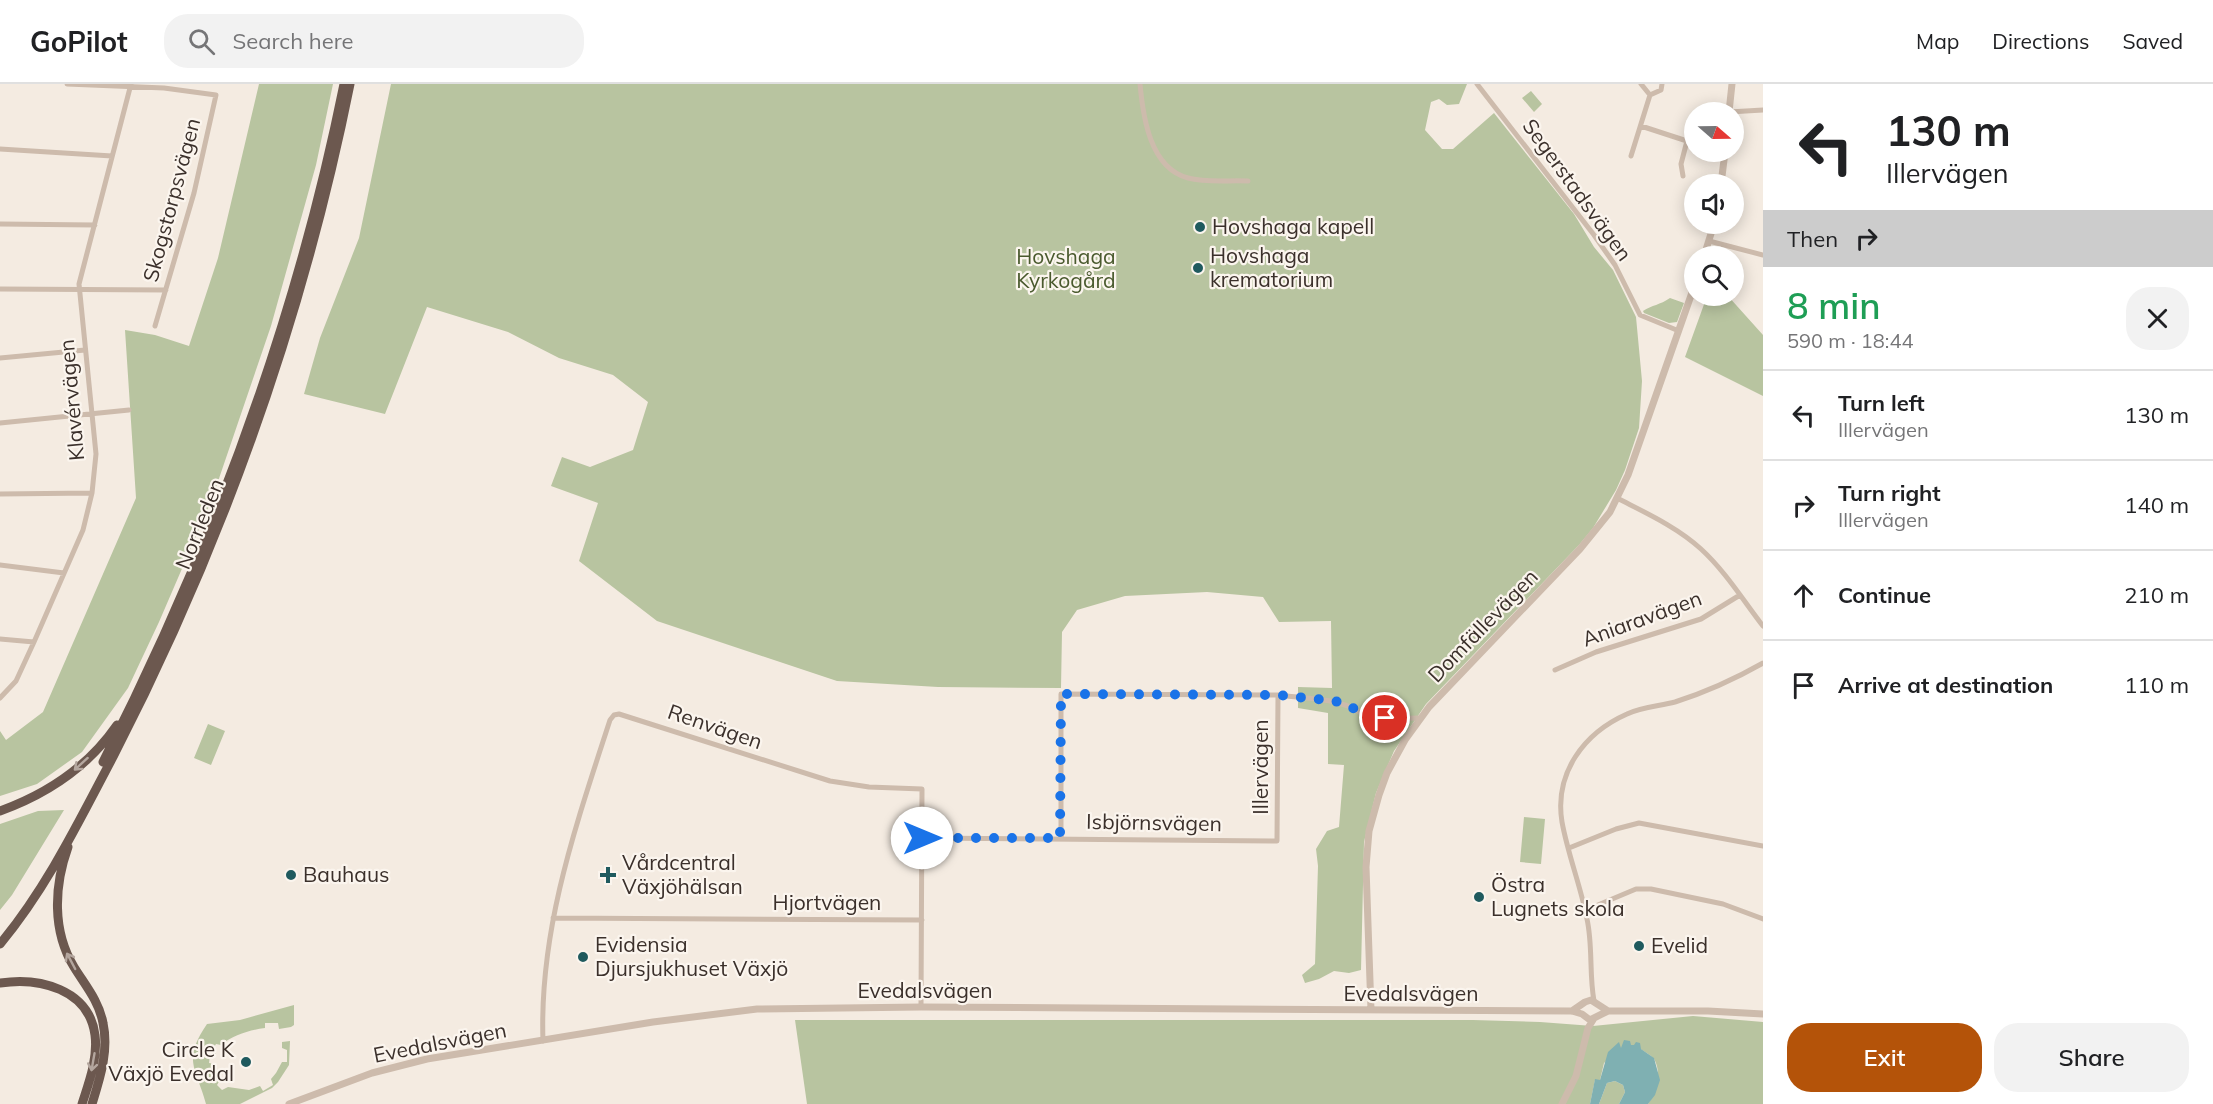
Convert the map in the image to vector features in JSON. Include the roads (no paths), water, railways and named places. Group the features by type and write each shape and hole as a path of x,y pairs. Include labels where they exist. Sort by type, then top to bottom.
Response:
{"highway":[{"name":"Norrleden","path":"0,934 47,865 86,796 176,612 202,552 261,392 305,249 344,84"},
{"name":"Norrleden","path":"0,944 38,891 74,831 169,644 208,554 278,363 308,261 350,84"},
{"path":"0,811 38,795 60,782 80,766 113,730 132,703"},
{"path":"74,831 66,852 59,886 57,917 63,945 97,1003 103,1022 105,1056 92,1104"},
{"path":"0,983 28,981 49,985 71,995 85,1010 94,1033 95,1050 82,1104"}],"street":[{"path":"67,84 131,85"},
{"path":"1140,84 1154,149 1168,168 1186,178 1248,181"},
{"name":"Segerstadsvägen","path":"1477,84 1594,235 1614,265 1640,315 1679,331"},
{"path":"1641,84 1650,95"},
{"path":"1631,156 1650,95 1661,90 1662,84"},
{"path":"1730,102 1732,84"},
{"name":"Klavérvägen","path":"0,698 16,681 34,642 83,530 92,493 96,454 79,290 131,85"},
{"name":"Skogstorpsvägen","path":"131,85 216,95 194,193 155,326"},
{"path":"1744,111 1763,110"},
{"path":"1641,126 1687,141 1680,164 1683,176"},
{"path":"0,149 112,156"},
{"path":"0,224 95,225"},
{"path":"1707,246 1711,234"},
{"path":"1709,241 1763,255"},
{"path":"0,289 166,290"},
{"name":"Domfällevägen","path":"1371,1010 1366,867 1369,831 1387,773 1419,718 1580,549 1600,525 1628,476 1688,306"},
{"path":"0,358 85,350"},
{"path":"0,423 129,410"},
{"path":"0,494 92,493"},
{"path":"1617,498 1666,524 1701,549 1763,626"},
{"path":"0,565 64,573"},
{"name":"Aniaravägen","path":"1555,670 1596,652 1701,619 1740,595"},
{"path":"0,639 34,642"},
{"path":"1588,1028 1583,1016 1591,1003 1592,957 1586,910 1561,815 1563,787 1575,756 1593,734 1629,712 1702,693 1763,663"},
{"name":"Illervägen","path":"1060,838 1061,694 1278,695 1277,840"},
{"path":"1278,695 1335,701 1360,711 1369,719 1419,718"},
{"name":"Renvägen","path":"543,1041 543,996 561,876 610,720 614,715 619,714 830,781 869,787 922,789 921,1007"},
{"path":"1569,848 1616,829 1639,823 1763,846"},
{"name":"Isbjörnsvägen","path":"922,838 1277,840"},
{"path":"1586,910 1636,889 1651,889 1723,903 1763,920"},
{"name":"Hjortvägen","path":"553,918 922,920"},
{"path":"1562,1104 1580,1067 1588,1028 1600,1011 1591,1003"},
{"path":"1572,1011 1591,1003 1608,1011 1708,1011 1763,1014"},
{"name":"Evedalsvägen","path":"289,1104 372,1073 416,1062 654,1022 757,1009 921,1007 1572,1011 1596,1018"},
{"path":"1596,1018 1608,1011"}],"water":[{"path":"1624,1040 1630,1041 1631,1045 1636,1042 1640,1043 1641,1049 1654,1058 1660,1080 1655,1095 1648,1104 1619,1104 1625,1092 1623,1085 1615,1081 1607,1083 1599,1104 1590,1104 1595,1079 1600,1080 1608,1052 1619,1042 1621,1048"}],"place":[{"name":"Hovshaga kapell","path":"1200,227"},
{"name":"Hovshaga krematorium","path":"1198,268"},
{"name":"Bauhaus","path":"291,875"},
{"name":"Vårdcentral Växjöhälsan","path":"608,875"},
{"name":"Östra Lugnets skola","path":"1479,897"},
{"name":"Evelid","path":"1639,946"},
{"name":"Evidensia Djursjukhuset Växjö","path":"583,957"},
{"name":"Circle K Växjö Evedal","path":"246,1062"}],"park label":[{"name":"Hovshaga Kyrkogård","path":"1066,269"}]}
